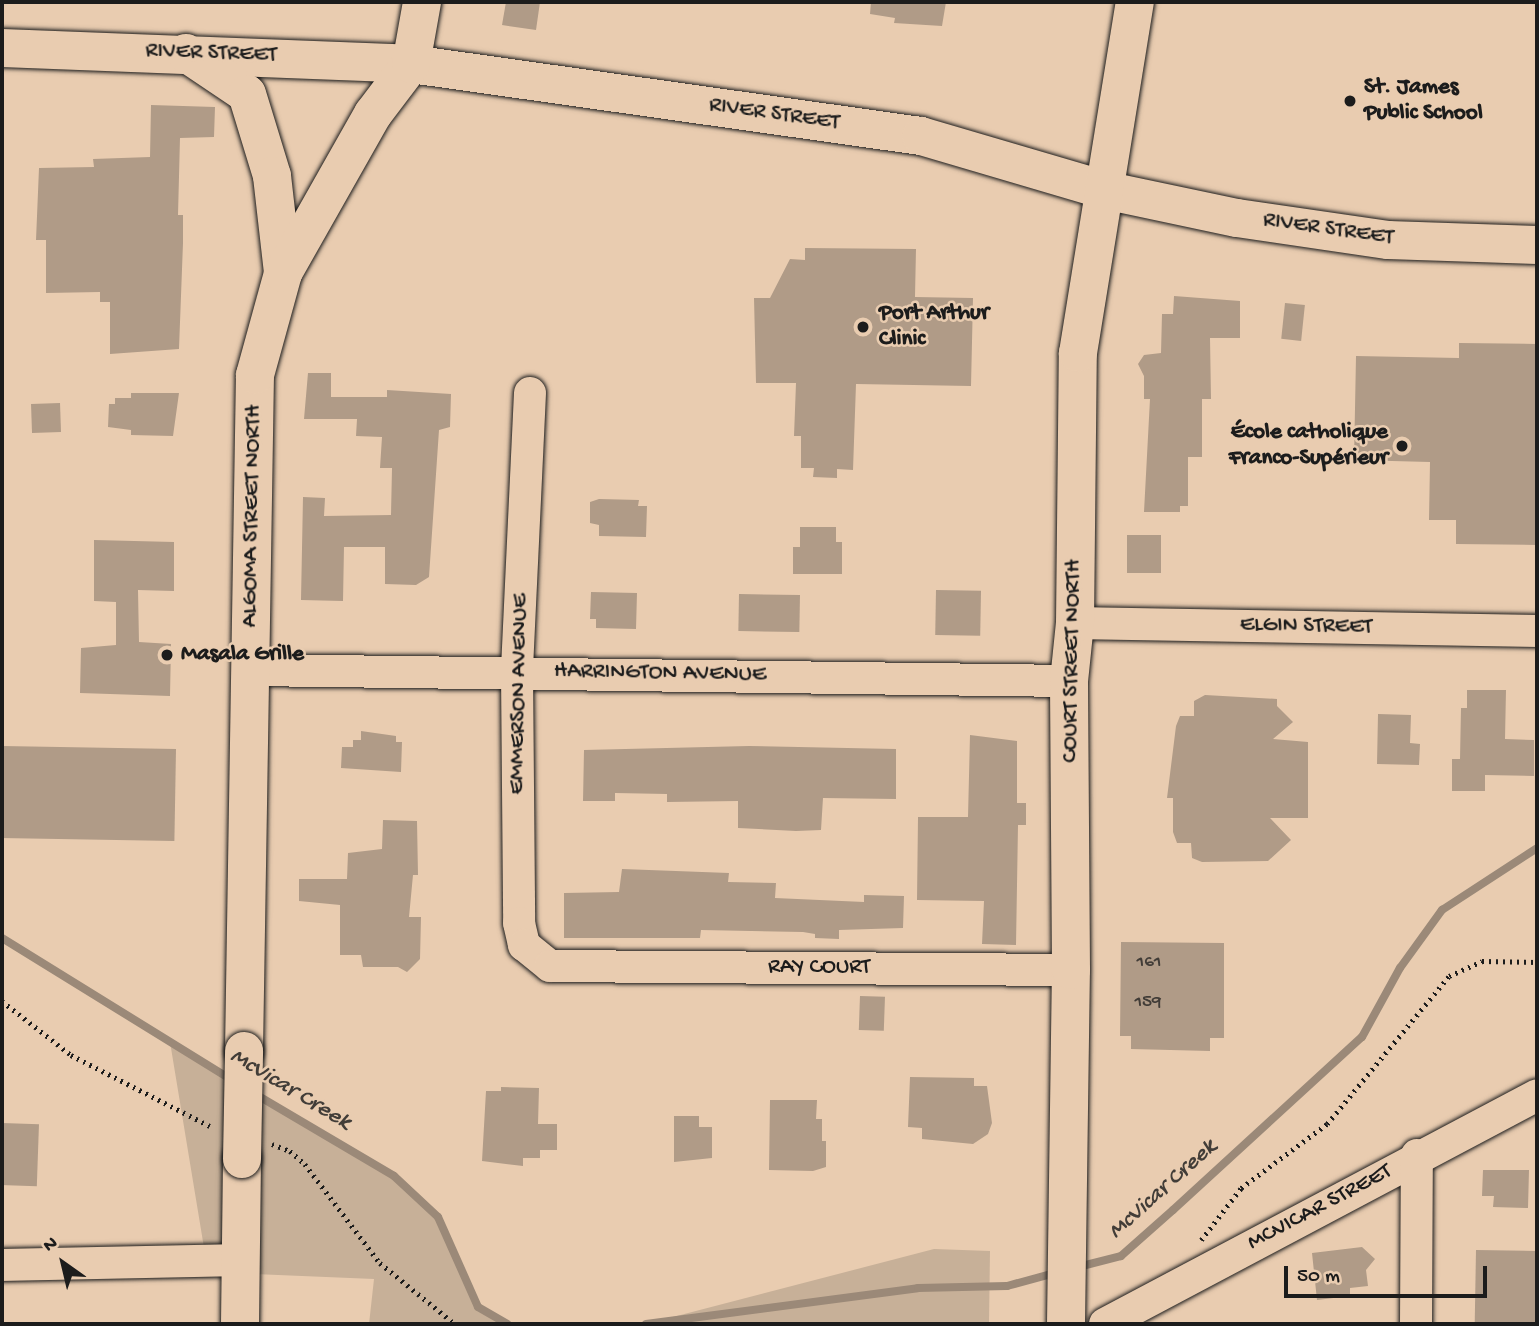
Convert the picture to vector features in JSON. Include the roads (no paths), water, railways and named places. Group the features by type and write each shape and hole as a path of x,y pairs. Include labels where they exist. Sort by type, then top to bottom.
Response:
{"street":[{"name":"ALGOMA STREET NORTH","path":"240,1324 255,376 283,274 373,114 411,64 422,2"},
{"name":"COURT STREET NORTH","path":"1067,1309 1072,970 1069,681 1074,623 1078,353 1135,2"},
{"name":"RIVER STREET","path":"2,48 186,53 411,64 920,135 1104,190 1237,218 1388,240 1537,245"},
{"path":"186,53 247,94 272,176 283,274"},
{"name":"EMMERSON AVENUE","path":"530,393 517,672 519,923 524,945 550,966 566,967"},
{"name":"ELGIN STREET","path":"1074,623 1537,631"},
{"name":"HARRINGTON AVENUE","path":"252,670 1069,681"},
{"name":"RAY COURT","path":"566,967 1072,970"},
{"name":"MCVICAR STREET","path":"1105,1324 1417,1155 1537,1096"},
{"path":"1416,1324 1417,1155"},
{"path":"2,1265 239,1260"}],"waterway":[{"name":"McVicar Creek","path":"1078,1267 1121,1256 1173,1210 1362,1037 1400,968 1442,910 1537,848"},
{"name":"McVicar Creek","path":"2,938 232,1080"},
{"name":"McVicar Creek","path":"255,1094 394,1176 438,1217 478,1307 507,1324"},
{"name":"McVicar Creek","path":"646,1324 918,1288 1007,1286 1055,1273"}],"place":[{"name":"St. James Public School","path":"1350,101"},
{"name":"Port Arthur Clinic","path":"863,327"},
{"name":"École catholique Franco-Supérieur","path":"1402,446"},
{"name":"Masala Grille","path":"167,655"}]}
